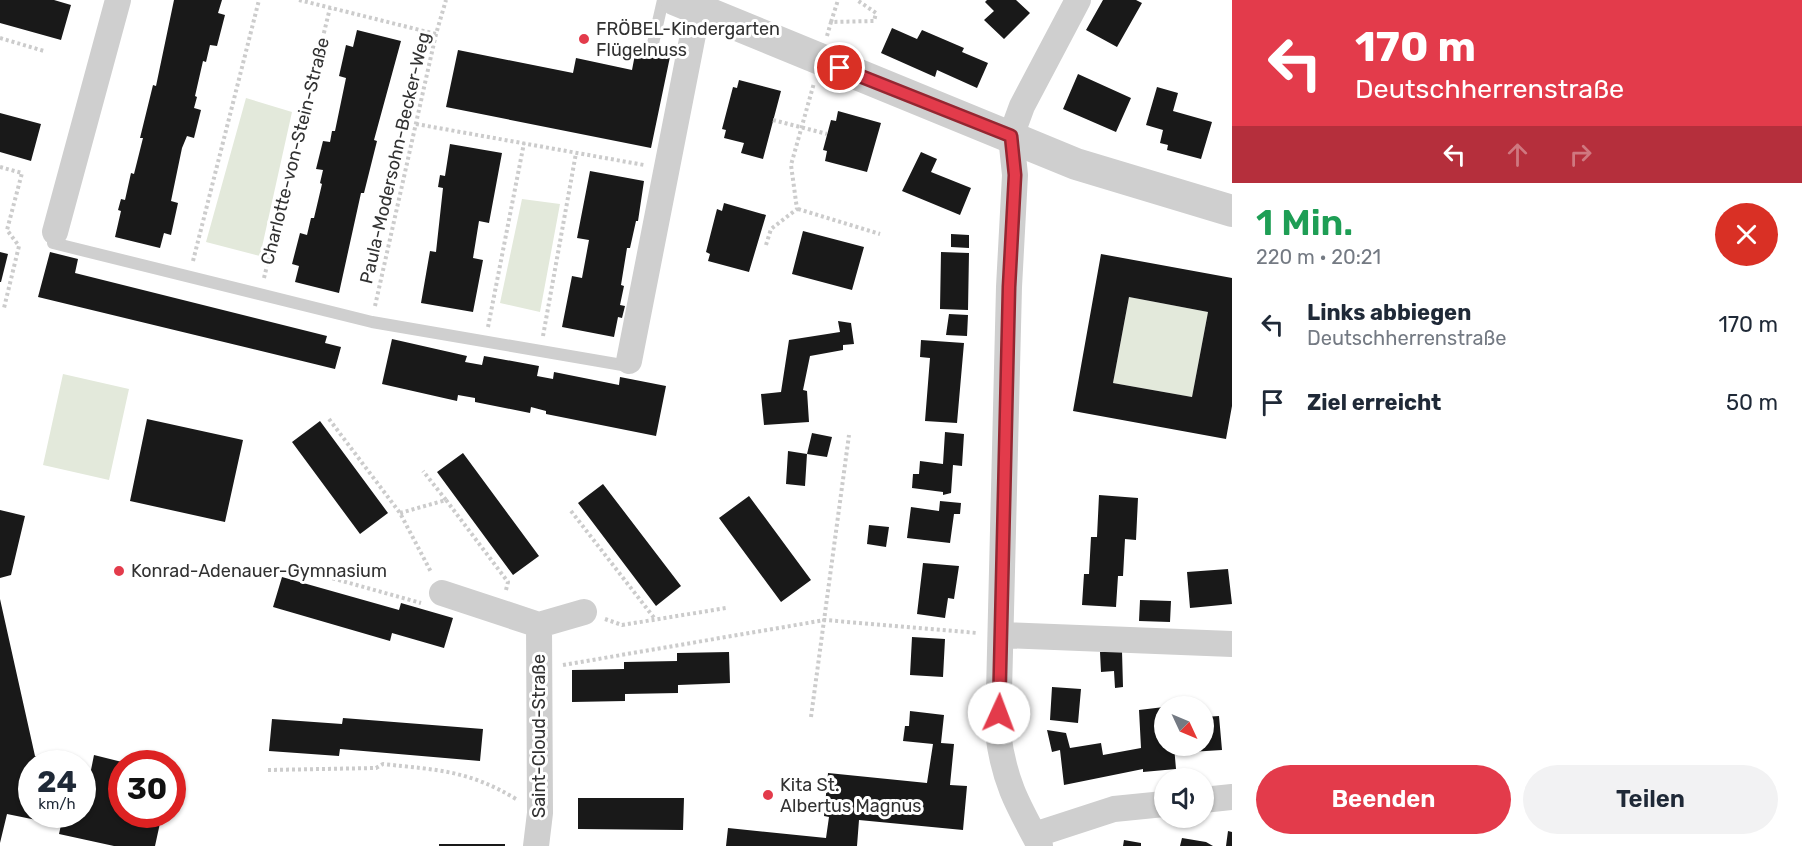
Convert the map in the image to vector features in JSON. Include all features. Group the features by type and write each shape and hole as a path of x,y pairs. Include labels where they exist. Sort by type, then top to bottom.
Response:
{"street":[{"path":"55,232 118,0"},
{"path":"1078,0 1022,106 1011,136 1015,175 1009,287 998,733 1002,764 1011,795 1037,841 1114,809 1154,805"},
{"path":"628,361 669,169 687,4 1076,164 1232,211"},
{"path":"442,593 502,611 539,626 584,612"},
{"name":"Saint-Cloud-Straße","path":"536,846 540,813 539,626"},
{"path":"1002,635 1232,644"},
{"path":"1214,799 1232,797"}],"lane":[{"path":"652,48 663,0"},
{"path":"55,232 53,243 372,322 628,366 628,361"}],"path":[{"path":"189,277 259,0"},
{"path":"299,0 436,34"},
{"name":"Paula-Modersohn-Becker-Weg","path":"372,322 436,34 446,0"},
{"path":"797,209 791,165 838,0"},
{"path":"831,22 874,21 876,13 856,0"},
{"name":"Charlotte-von-Stein-Straße","path":"261,294 330,8"},
{"path":"0,38 44,51"},
{"path":"773,120 827,134"},
{"path":"416,124 669,169"},
{"path":"485,342 524,143"},
{"path":"540,352 576,153"},
{"path":"0,167 22,173 8,230 19,246 4,308"},
{"path":"797,209 880,234"},
{"path":"766,245 771,229 797,209"},
{"path":"292,567 423,603 442,593 400,513 329,419"},
{"path":"811,717 849,435"},
{"path":"423,471 508,582 502,611"},
{"path":"400,513 446,500"},
{"path":"571,512 655,619"},
{"path":"584,612 622,625 726,608"},
{"path":"539,669 825,620 1002,635"},
{"path":"268,770 375,768 383,764 463,773 494,786 540,813"}],"shaded area":[{"path":"246,98 292,112 260,256 206,242"},
{"path":"522,199 560,204 540,312 500,303"},
{"path":"1129,297 1208,312 1192,397 1113,383"},
{"path":"63,374 129,389 109,480 43,465"}],"building":[{"path":"0,0 54,0 71,5 61,40 0,23"},
{"path":"174,0 222,0 218,13 225,15 217,46 210,45 206,62 203,61 194,108 201,110 194,138 187,136 182,148 171,201 178,203 171,235 164,233 160,248 115,237 121,211 118,210 121,199 125,200 131,173 134,174 143,138 140,138 153,85 156,86"},
{"path":"987,0 1016,0 1030,13 1004,39 984,20 994,11 985,2"},
{"path":"1103,0 1136,0 1142,3 1117,47 1086,30"},
{"path":"892,28 917,39 922,30 964,48 962,52 988,63 977,88 937,70 935,77 881,53"},
{"path":"357,30 401,41 374,140 377,141 364,193 361,193 339,293 295,282 299,266 292,264 300,233 307,235 311,218 314,218 323,170 316,169 323,141 330,142 332,131 335,131 346,78 339,76 346,45 353,47"},
{"path":"637,44 671,52 651,148 446,107 458,50 573,73 576,58 632,70"},
{"path":"1078,74 1131,98 1116,132 1063,109"},
{"path":"739,80 781,91 763,159 741,153 744,143 724,138 726,130 722,129 733,87 737,88"},
{"path":"1157,87 1178,93 1173,111 1212,122 1201,159 1167,150 1168,145 1160,143 1163,130 1146,125"},
{"path":"838,111 881,123 867,172 825,161 827,151 823,150 831,120 836,121"},
{"path":"0,113 41,124 31,161 0,152"},
{"path":"450,144 502,153 489,223 479,221 473,258 483,260 473,312 421,303 430,251 436,252 443,188 438,187 440,175 445,176"},
{"path":"921,152 937,159 931,172 971,188 960,215 902,191"},
{"path":"590,171 644,181 638,221 636,221 630,248 627,248 621,285 624,286 620,305 625,306 622,318 618,317 614,337 562,327 572,276 582,278 589,240 577,238"},
{"path":"724,203 766,215 749,272 708,261 710,254 706,252 717,209 722,211"},
{"path":"803,231 864,247 852,290 792,274"},
{"path":"951,234 969,235 969,248 951,247"},
{"path":"0,252 8,254 1,282 0,282"},
{"path":"50,252 78,259 75,273 327,336 325,343 341,347 335,369 38,297"},
{"path":"941,252 969,253 968,310 940,309"},
{"path":"1101,254 1232,278 1232,406 1226,439 1073,411","holes":["1129,297 1208,312 1192,397 1113,383"]},
{"path":"949,314 968,315 967,336 946,335"},
{"path":"838,321 851,323 854,344 843,345 843,350 810,356 803,390 807,391 809,422 764,425 761,394 781,392 789,340 840,332"},
{"path":"392,339 467,356 465,362 482,365 484,356 539,366 537,376 553,379 554,372 619,385 620,377 666,386 656,436 546,414 546,411 531,407 530,413 475,402 475,398 458,395 457,401 382,384"},
{"path":"921,340 964,343 957,423 925,421 930,358 920,357"},
{"path":"147,419 243,440 225,522 130,501"},
{"path":"320,421 388,513 360,534 292,442"},
{"path":"945,432 964,434 962,466 953,465 951,493 943,495 943,492 912,488 913,474 919,474 920,461 943,464"},
{"path":"812,433 832,437 827,457 807,454"},
{"path":"788,451 807,454 805,486 786,484"},
{"path":"463,453 539,556 513,575 437,472"},
{"path":"603,484 681,586 656,606 578,503"},
{"path":"1099,495 1138,498 1136,540 1125,539 1123,576 1118,576 1116,607 1082,605 1084,574 1089,574 1091,537 1097,537"},
{"path":"749,496 811,580 781,602 719,518"},
{"path":"940,501 961,503 960,514 954,514 950,543 907,538 911,507 939,511"},
{"path":"0,510 25,516 11,575 0,578"},
{"path":"869,525 889,527 886,547 867,544"},
{"path":"923,563 959,566 954,599 948,598 945,618 917,614"},
{"path":"1228,569 1232,604 1190,608 1187,572"},
{"path":"282,577 399,610 401,603 453,618 444,648 392,633 390,641 273,607"},
{"path":"0,599 34,750 18,750 18,816 7,814 0,843"},
{"path":"1140,600 1171,601 1170,622 1139,621"},
{"path":"912,637 945,639 943,677 910,675"},
{"path":"1122,651 1123,687 1115,688 1114,671 1101,672 1100,652"},
{"path":"729,652 730,683 678,685 678,693 625,694 625,701 572,702 572,670 624,669 624,662 677,661 677,653"},
{"path":"1052,687 1081,689 1078,723 1050,720"},
{"path":"1154,708 1154,756 1175,756 1176,768 1154,768 1154,771 1143,772 1143,769 1064,785 1060,750 1052,752 1047,730 1066,733 1070,748 1101,743 1103,755 1141,748 1139,710"},
{"path":"910,711 944,715 941,743 954,744 950,785 967,786 963,830 859,820 857,846 726,846 728,828 826,838 829,817 824,816 828,773 927,783 933,744 903,741 905,726 909,726"},
{"path":"1214,716 1219,716 1222,750 1214,750"},
{"path":"343,718 483,729 480,761 340,749 339,756 269,751 272,719 342,724"},
{"path":"96,756 108,758 108,828 159,828 155,846 114,846 59,834 60,828 96,828"},
{"path":"578,798 684,798 683,830 578,829"},
{"path":"1228,831 1232,832 1232,846 1226,846"},
{"path":"1182,838 1206,842 1213,846 1180,846"},
{"path":"1124,840 1141,843 1141,846 1123,846"},
{"path":"439,844 505,844 505,846 439,846"}],"place":[{"name":"FRÖBEL-Kindergarten Flügelnuss","path":"584,39"},
{"name":"Konrad-Adenauer-Gymnasium","path":"119,571"},
{"name":"Kita St. Albertus Magnus","path":"768,795"}],"route":[{"path":"840,68 1011,136 1015,175 1009,287 999,713"}]}
